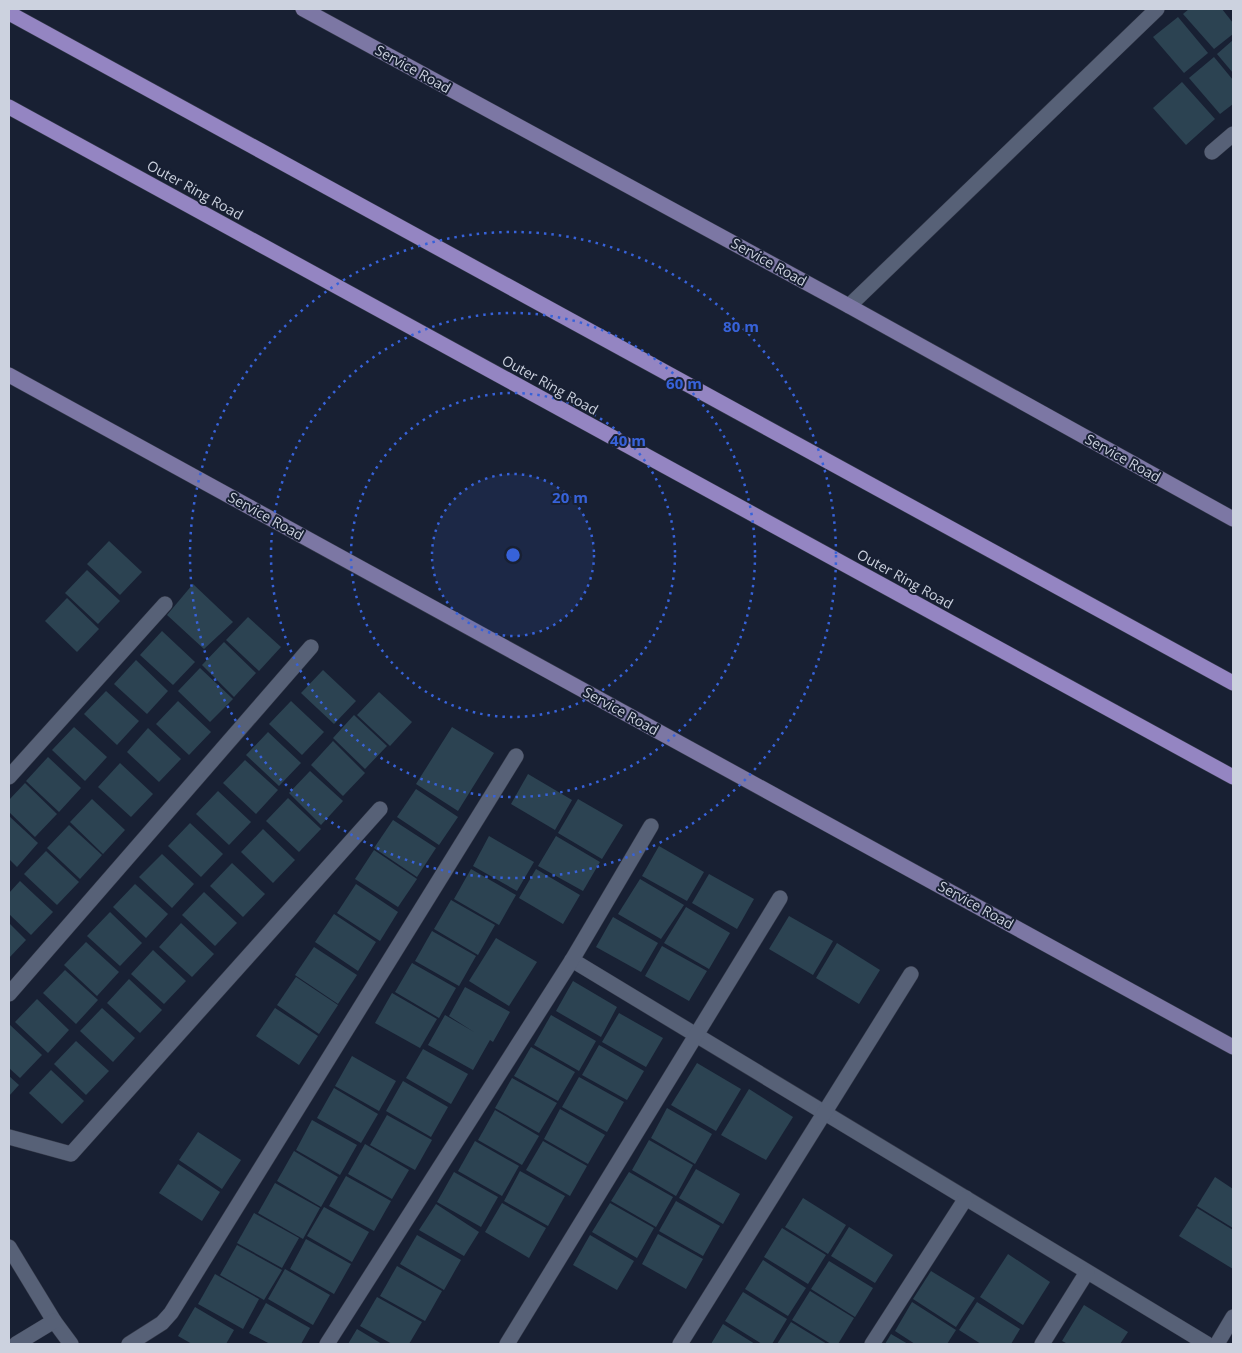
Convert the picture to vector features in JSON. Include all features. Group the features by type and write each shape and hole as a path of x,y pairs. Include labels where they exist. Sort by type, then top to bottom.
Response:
{"highway":[{"path":"9,13 1233,683"},
{"name":"Outer Ring Road","path":"9,107 1233,777"}],"main road":[{"name":"Service Road","path":"303,9 849,306 1233,519"},
{"name":"Service Road","path":"9,375 1233,1046"}],"street":[{"path":"849,306 1157,9"},
{"path":"1212,152 1233,134"},
{"path":"9,777 165,604"},
{"path":"9,994 311,647"},
{"path":"129,1344 162,1323 171,1312 516,756"},
{"path":"9,1136 71,1154 380,809"},
{"path":"327,1344 572,960 651,826"},
{"path":"507,1344 780,898"},
{"path":"572,960 1207,1344"},
{"path":"680,1344 911,974"},
{"path":"872,1344 966,1198"},
{"path":"9,1247 71,1344"},
{"path":"1042,1344 1087,1272"},
{"path":"1217,1344 1233,1317"},
{"path":"16,1344 54,1320"}],"building":[{"path":"1189,9 1222,9 1233,23 1233,34 1214,49 1183,14"},
{"path":"1178,17 1208,53 1184,73 1153,37"},
{"path":"1233,40 1233,73 1217,54"},
{"path":"1214,57 1233,80 1233,104 1220,114 1189,78"},
{"path":"1182,82 1215,119 1186,145 1153,108"},
{"path":"109,541 142,572 120,595 87,564"},
{"path":"87,570 120,601 98,624 65,593"},
{"path":"193,584 233,622 204,649 167,615"},
{"path":"67,598 99,629 77,652 45,621"},
{"path":"248,617 281,647 259,671 226,640"},
{"path":"162,631 195,662 173,685 140,655"},
{"path":"224,642 256,673 234,697 202,665"},
{"path":"136,660 168,691 147,714 114,684"},
{"path":"200,668 233,699 210,722 178,691"},
{"path":"323,670 356,701 334,724 301,693"},
{"path":"106,691 139,721 117,745 84,714"},
{"path":"379,692 412,722 390,746 357,715"},
{"path":"178,701 211,732 189,755 156,724"},
{"path":"291,701 324,732 302,755 269,724"},
{"path":"354,715 387,746 365,769 333,738"},
{"path":"74,727 107,757 85,781 52,750"},
{"path":"452,727 494,753 458,811 416,784"},
{"path":"148,728 181,759 159,782 127,752"},
{"path":"268,732 301,763 279,786 246,755"},
{"path":"333,741 365,773 343,796 311,765"},
{"path":"48,757 81,788 59,812 26,781"},
{"path":"245,760 278,790 256,814 223,783"},
{"path":"120,763 153,794 131,817 98,787"},
{"path":"310,771 343,801 321,825 289,793"},
{"path":"528,774 572,800 555,830 511,804"},
{"path":"25,783 57,814 35,837 9,812 9,800"},
{"path":"416,789 458,817 439,845 397,817"},
{"path":"218,791 251,822 229,845 196,814"},
{"path":"288,798 321,829 299,852 266,821"},
{"path":"92,799 125,830 103,854 70,822"},
{"path":"578,799 623,825 602,859 558,833"},
{"path":"9,816 38,843 17,867 9,859"},
{"path":"393,820 436,848 417,877 374,848"},
{"path":"190,823 223,854 201,877 168,846"},
{"path":"69,825 102,855 80,879 47,848"},
{"path":"263,829 295,860 273,883 241,852"},
{"path":"489,836 534,862 517,891 473,866"},
{"path":"556,836 600,862 583,891 538,866"},
{"path":"659,846 704,872 687,901 642,876"},
{"path":"374,850 417,879 398,907 355,879"},
{"path":"46,851 79,882 57,905 24,874"},
{"path":"162,854 194,884 172,908 139,877"},
{"path":"232,863 265,894 243,917 210,886"},
{"path":"471,869 516,895 499,925 454,899"},
{"path":"536,869 580,895 563,924 519,898"},
{"path":"709,874 754,899 737,929 692,903"},
{"path":"640,879 684,905 661,939 618,914"},
{"path":"20,881 53,912 31,935 9,914 9,893"},
{"path":"135,884 168,914 146,938 113,907"},
{"path":"356,884 398,912 380,941 337,913"},
{"path":"204,892 237,923 215,946 182,915"},
{"path":"451,900 495,925 478,955 434,929"},
{"path":"686,907 730,933 709,969 664,943"},
{"path":"110,912 142,943 120,966 87,936"},
{"path":"334,914 376,942 358,971 315,942"},
{"path":"789,916 833,941 813,975 769,949"},
{"path":"613,917 658,943 641,972 596,947"},
{"path":"9,923 26,940 9,958"},
{"path":"181,923 214,954 192,977 159,947"},
{"path":"432,931 476,956 459,986 415,961"},
{"path":"496,938 537,962 509,1006 469,981"},
{"path":"86,942 119,972 97,996 64,965"},
{"path":"837,943 880,970 859,1004 816,978"},
{"path":"662,946 707,971 689,1001 645,976"},
{"path":"314,947 357,975 338,1004 295,975"},
{"path":"153,950 186,981 164,1004 131,974"},
{"path":"412,963 456,988 439,1018 395,992"},
{"path":"65,970 98,1000 76,1024 43,993"},
{"path":"296,977 338,1005 319,1034 277,1005"},
{"path":"129,979 162,1010 140,1033 107,1003"},
{"path":"573,981 617,1007 601,1037 556,1011"},
{"path":"465,987 510,1012 493,1042 490,1040 473,1070 428,1045 445,1015 474,1032 449,1016"},
{"path":"392,993 437,1019 420,1048 375,1023"},
{"path":"37,999 69,1030 48,1053 15,1022"},
{"path":"102,1008 135,1038 113,1062 80,1031"},
{"path":"275,1008 318,1036 299,1065 256,1036"},
{"path":"619,1013 663,1038 646,1067 602,1042"},
{"path":"551,1015 596,1041 579,1071 534,1045"},
{"path":"9,1024 42,1055 20,1078 9,1068"},
{"path":"76,1041 109,1071 86,1095 54,1064"},
{"path":"599,1045 644,1071 627,1100 582,1075"},
{"path":"531,1047 575,1072 558,1101 514,1076"},
{"path":"423,1049 468,1074 451,1104 406,1078"},
{"path":"352,1056 396,1081 379,1111 335,1086"},
{"path":"697,1063 741,1089 716,1131 671,1105"},
{"path":"51,1070 84,1101 62,1124 29,1093"},
{"path":"9,1076 19,1085 9,1096"},
{"path":"579,1077 624,1102 607,1132 562,1107"},
{"path":"512,1078 557,1103 539,1133 495,1108"},
{"path":"403,1081 448,1107 431,1137 386,1111"},
{"path":"334,1088 378,1114 361,1143 317,1118"},
{"path":"749,1089 793,1117 766,1160 721,1135"},
{"path":"667,1108 712,1134 695,1164 651,1138"},
{"path":"560,1109 605,1135 588,1164 544,1139"},
{"path":"495,1110 539,1136 522,1165 478,1140"},
{"path":"387,1115 432,1140 415,1170 370,1145"},
{"path":"312,1120 357,1145 340,1175 296,1150"},
{"path":"198,1132 241,1160 222,1189 179,1160"},
{"path":"649,1140 693,1165 676,1196 632,1170"},
{"path":"475,1141 519,1166 502,1196 458,1171"},
{"path":"543,1141 587,1166 570,1196 526,1170"},
{"path":"365,1144 409,1170 392,1199 348,1174"},
{"path":"294,1151 338,1177 321,1207 277,1181"},
{"path":"178,1164 220,1192 202,1221 159,1193"},
{"path":"696,1169 740,1194 723,1224 679,1198"},
{"path":"520,1171 565,1196 548,1226 504,1201"},
{"path":"454,1172 498,1197 481,1227 437,1202"},
{"path":"629,1172 673,1197 656,1227 611,1201"},
{"path":"346,1176 391,1201 374,1231 329,1206"},
{"path":"1215,1177 1233,1189 1233,1228 1197,1206"},
{"path":"275,1183 320,1208 303,1239 258,1213"},
{"path":"803,1198 846,1225 828,1254 785,1227"},
{"path":"676,1201 720,1226 703,1256 659,1231"},
{"path":"502,1203 546,1228 529,1258 485,1232"},
{"path":"610,1203 654,1228 637,1258 592,1232"},
{"path":"436,1204 479,1232 464,1256 419,1230"},
{"path":"324,1207 369,1232 352,1262 307,1236"},
{"path":"1197,1208 1233,1230 1233,1269 1179,1236"},
{"path":"254,1213 299,1238 282,1268 237,1243"},
{"path":"849,1227 893,1255 875,1283 831,1256"},
{"path":"782,1228 826,1255 808,1284 764,1257"},
{"path":"658,1234 703,1259 686,1289 642,1264"},
{"path":"417,1235 461,1260 444,1290 400,1264"},
{"path":"590,1235 634,1261 617,1290 573,1265"},
{"path":"306,1239 351,1264 334,1294 290,1269"},
{"path":"237,1245 282,1270 264,1300 220,1275"},
{"path":"1008,1254 1050,1282 1023,1325 980,1297"},
{"path":"763,1260 806,1288 788,1316 745,1289"},
{"path":"829,1261 873,1288 855,1317 811,1289"},
{"path":"397,1266 442,1291 425,1321 380,1296"},
{"path":"285,1269 330,1295 313,1325 268,1299"},
{"path":"931,1271 975,1298 956,1327 913,1299"},
{"path":"215,1274 259,1299 243,1329 198,1304"},
{"path":"810,1291 854,1318 838,1344 831,1344 792,1320"},
{"path":"743,1292 787,1319 772,1344 762,1344 725,1321"},
{"path":"377,1297 422,1322 409,1344 392,1344 360,1326"},
{"path":"912,1302 956,1330 947,1344 915,1344 895,1331"},
{"path":"977,1302 1020,1329 1011,1344 981,1344 959,1330"},
{"path":"266,1303 310,1328 301,1344 270,1344 249,1333"},
{"path":"1084,1305 1128,1332 1120,1344 1068,1344 1062,1341"},
{"path":"195,1307 234,1330 226,1344 192,1344 178,1336"},
{"path":"791,1322 827,1344 777,1344"},
{"path":"723,1324 755,1344 711,1344"},
{"path":"357,1329 382,1344 348,1344"},
{"path":"891,1334 908,1344 885,1344"}]}
